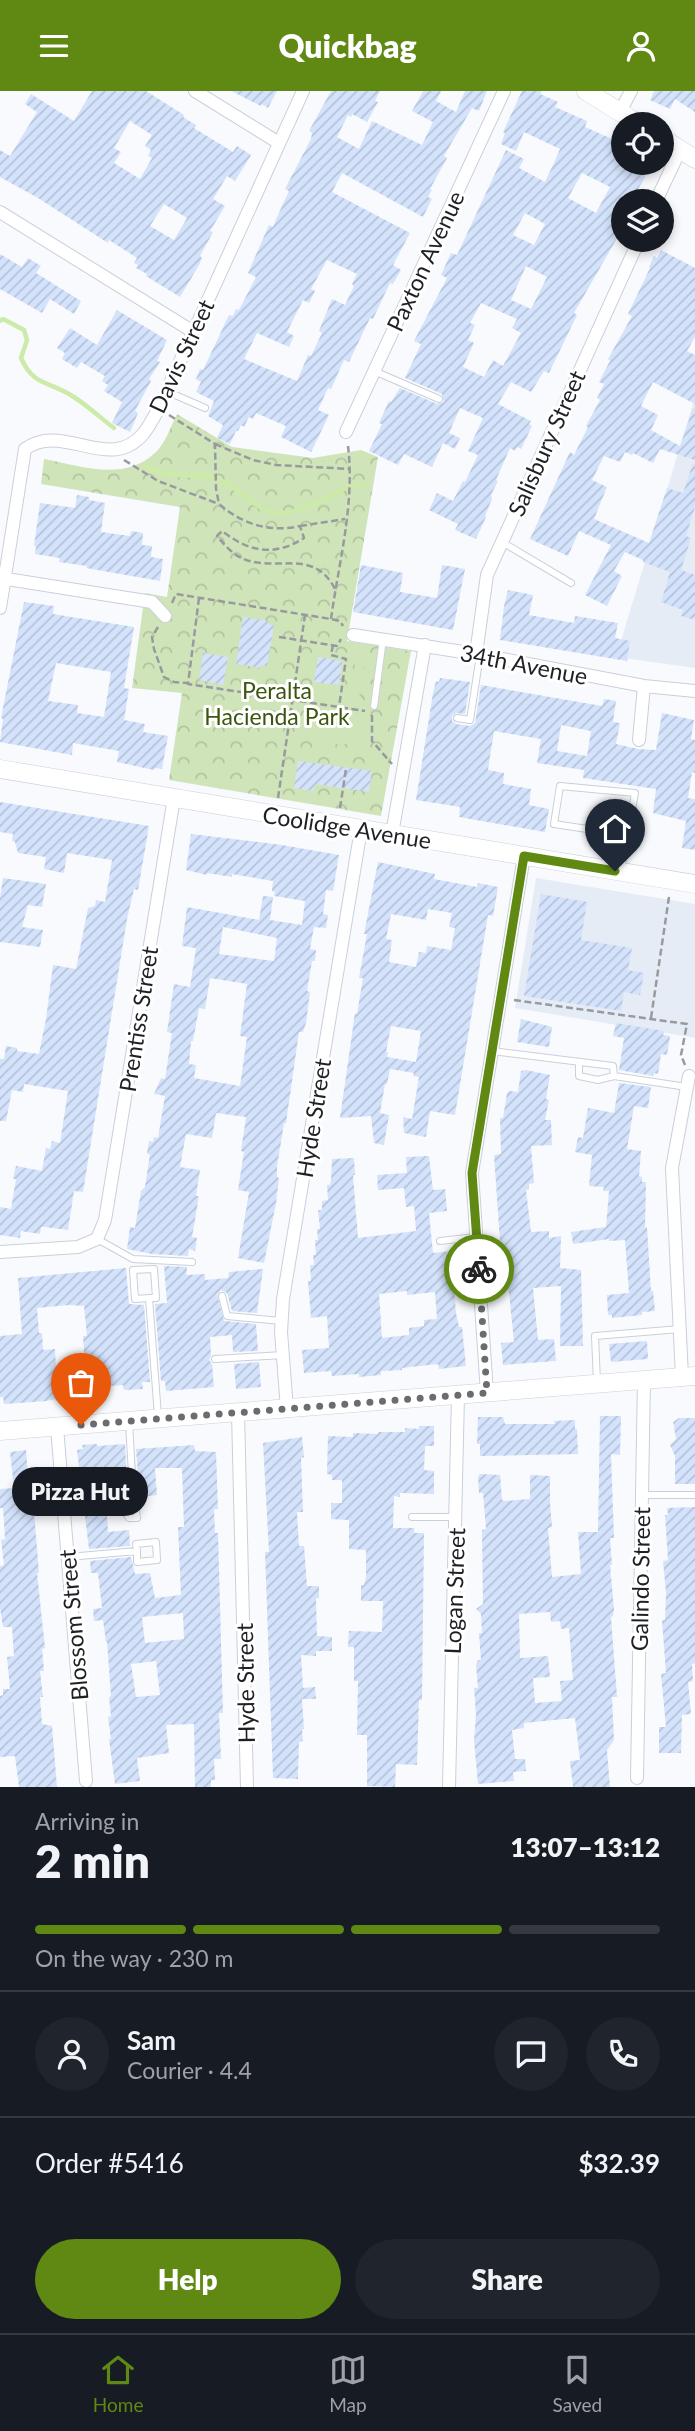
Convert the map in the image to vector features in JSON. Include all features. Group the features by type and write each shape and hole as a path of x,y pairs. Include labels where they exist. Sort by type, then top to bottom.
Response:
{"main road":[{"path":"586,91 620,112"},
{"name":"Coolidge Avenue","path":"0,769 695,884"},
{"path":"0,1431 689,1377"}],"street":[{"path":"195,91 279,143"},
{"name":"Davis Street","path":"111,451 125,447 142,435 158,410 303,91"},
{"name":"Paxton Avenue","path":"346,432 504,91"},
{"path":"620,112 631,91"},
{"path":"664,189 688,154"},
{"path":"0,212 192,331"},
{"name":"Salisbury Street","path":"478,655 487,575 634,252"},
{"path":"0,608 25,449 36,441 50,439 111,451"},
{"path":"3,578 152,602 165,616"},
{"name":"34th Avenue","path":"353,635 425,645 644,687 695,691"},
{"path":"392,834 425,645"},
{"path":"639,740 644,687"},
{"name":"Prentiss Street","path":"97,1239 105,1220 174,798"},
{"name":"Hyde Street","path":"287,1409 283,1299 361,829"},
{"path":"487,1393 472,1173 524,856"},
{"path":"688,1081 672,1168 680,1329 689,1377"},
{"path":"0,1252 78,1247 97,1239"},
{"name":"Galindo Street","path":"634,1782 644,1380"},
{"name":"Logan Street","path":"449,1787 458,1395"},
{"name":"Hyde Street","path":"238,1412 247,1787"},
{"name":"Blossom Street","path":"57,1427 86,1781"}],"lane":[{"path":"374,371 439,399"},
{"path":"166,391 205,408"},
{"path":"502,542 571,583"},
{"path":"374,706 383,639"},
{"path":"457,718 470,720 478,655"},
{"path":"621,872 635,793 560,786 554,824 627,835"},
{"path":"492,1051 613,1066 614,1076"},
{"path":"579,1062 579,1076 598,1080 614,1076 688,1081"},
{"path":"439,1241 476,1237"},
{"path":"97,1239 133,1259 192,1262"},
{"path":"154,1269 156,1298 149,1298 135,1299 133,1270 154,1269"},
{"path":"222,1296 226,1316 282,1321"},
{"path":"149,1298 158,1418"},
{"path":"597,1384 595,1336 680,1329"},
{"path":"215,1359 283,1356"},
{"path":"129,1421 133,1491"},
{"path":"641,1495 695,1495"},
{"path":"412,1517 456,1517"},
{"path":"68,1557 136,1551"}],"path":[{"path":"158,410 181,421 215,444 253,460 276,465 350,470"},
{"path":"331,619 348,508 350,470 346,432"},
{"path":"215,444 219,504"},
{"path":"111,451 140,472 219,504 240,519 265,528 281,529 347,519"},
{"path":"300,526 304,538 290,547 278,549 254,549 222,531 217,536 237,556 249,561 307,563 330,579 335,589"},
{"path":"279,637 337,646 341,642 343,624 331,619 176,594 152,638 160,669 164,677 174,682 372,712 372,741 403,778"},
{"path":"188,684 199,598"},
{"path":"275,815 304,615"},
{"path":"333,645 331,655 346,659 339,707"},
{"path":"340,826 346,769"},
{"path":"651,1019 672,880"},
{"path":"500,998 687,1024 681,1055 688,1081"}],"shaded area":[{"path":"695,397 695,668 616,657"},
{"path":"536,878 695,904 695,1038 515,1008"}],"green space":[{"name":"Peralta Hacienda Park","path":"177,414 232,447 313,458 361,450 378,457 347,641 411,651 381,816 169,780 182,693 132,688 145,593 167,597 180,507 41,484 44,459 102,469 130,467 143,462 162,445"},
{"path":"349,654 366,657 358,704 344,702 346,687 357,688 360,671 354,670 355,663 348,662"},
{"path":"312,685 325,687 325,694 339,696 337,704 310,699"},
{"path":"307,708 369,718 369,740 341,745 302,739"}],"building":[{"path":"92,91 146,91 184,115 183,117 196,125 194,128 233,152 237,146 251,155 235,181 227,176 213,199 225,206 210,231 213,232 200,256 202,258 199,265 180,297 136,268 138,265 134,263 137,258 0,177 0,150 10,156 37,112 25,104 31,94 74,121","holes":["130,121 152,135 145,146 151,150 148,156 152,158 140,179 114,163 121,152 114,148","164,204 187,218 174,240 150,226"]},
{"path":"231,91 277,91 268,108"},
{"path":"331,91 380,91 375,101 378,102 367,122 352,114 351,117 348,115 337,137 359,149 372,121 422,145 433,122 412,111 423,91 441,91 436,101 456,112 465,91 487,91 479,111 472,108 444,156 447,158 430,189 432,190 428,197 432,199 423,217 342,173 332,192 410,233 393,265 401,270 393,284 390,283 373,319 370,318 349,362 344,360 318,410 329,415 311,452 281,437 286,426 256,413 253,419 249,417 244,427 241,425 230,444 217,438 223,425 208,416 214,401 196,392 201,382 196,379 229,315 233,316 236,309 239,310 256,277 248,273 269,225 273,227 289,191 285,189 311,139 312,133 309,131","holes":["327,260 357,274 345,305 332,299 319,331 322,333 311,356 308,355 297,381 244,359 257,333 289,347 294,336 287,332 303,300 309,303 315,291 311,289"]},
{"path":"522,91 542,91 540,94 558,102 555,107 587,121 585,127 611,139 611,175 646,175 638,189 611,189 611,249 574,313 577,315 549,373 544,371 531,392 511,382 498,404 531,421 529,424 532,426 521,449 517,447 515,451 510,448 476,539 455,530 458,524 429,510 437,493 453,501 463,481 465,482 478,455 468,451 483,418 460,408 449,433 460,438 455,449 443,443 432,467 404,454 398,465 369,451 389,401 391,402 400,388 437,404 444,402 442,394 405,378 421,344 414,341 447,278 441,275 451,253 457,255 506,150 524,159 519,168 545,182 560,149 524,132 516,151 501,144 505,133 503,132","holes":["582,173 610,187 596,213 568,198","525,213 545,224 534,245 513,235","526,266 547,277 531,309 511,300","481,303 517,319 512,328 521,333 503,366 493,360 484,377 463,367 474,343 468,340 475,325 470,323"]},
{"path":"654,91 695,91 695,112 675,99 670,109 650,100"},
{"path":"660,252 665,252 695,268 695,337 687,351 695,355 695,404 653,382 641,406 658,415 651,430 680,446 693,408 695,409 695,460 660,449 653,463 633,453 632,455 625,452 620,462 604,456 592,480 607,487 594,519 649,543 667,488 683,493 693,463 695,464 695,507 686,536 691,538 681,570 695,575 695,620 681,616 683,610 661,602 670,572 625,552 614,571 622,576 607,606 585,595 611,545 579,531 568,556 530,539 570,452 574,455 588,427 586,426 600,400 597,398 604,384 599,382 610,361 608,359 632,316 628,314 654,256 657,258"},
{"path":"0,254 22,267 28,258 41,266 36,273 81,301 74,314 50,299 42,313 0,289"},
{"path":"117,310 167,340 157,361 160,362 135,411 138,413 130,432 112,423 122,402 104,391 108,385 102,381 105,376 81,362 77,368 62,359 65,353 57,348 70,328 97,345"},
{"path":"77,495 105,503 101,532 130,536 131,531 143,533 142,545 152,546 151,557 163,559 160,581 86,568 87,566 59,562 60,558 35,554 40,503 75,508"},
{"path":"361,565 403,573 400,592 437,598 442,565 465,569 453,630 353,612"},
{"path":"508,590 533,595 529,615 574,623 575,616 618,623 615,638 630,641 627,661 500,640"},
{"path":"24,602 54,606 53,614 134,627 124,688 129,689 124,720 145,724 143,732 168,736 162,769 154,770 117,762 119,751 73,743 72,755 0,742 1,718","holes":["56,663 111,672 104,717 77,713 78,705 48,701"]},
{"path":"243,617 269,621 268,624 274,625 267,666 260,665 260,668 236,664"},
{"path":"203,653 228,657 223,685 199,680"},
{"path":"318,657 342,661 339,685 314,682"},
{"path":"440,678 470,682 465,714 456,713 452,716 452,721 456,724 470,726 475,723 481,685 602,706 604,699 616,701 613,722 620,723 616,744 638,749 656,750 662,713 694,720 691,739 695,740 695,773 692,772 688,798 695,799 695,850 682,848 686,821 653,813 656,789 583,778 584,770 537,763 541,739 494,731 488,770 504,773 503,784 531,789 529,805 549,809 545,832 459,817 460,807 416,800 433,693 436,681 439,682","holes":["561,725 591,731 587,756 557,751"]},
{"path":"298,761 372,771 369,792 315,784 314,791 294,788"},
{"path":"0,802 149,826 138,890 134,889 127,919 83,1192 74,1191 68,1230 41,1227 40,1234 21,1231 20,1238 0,1235 0,1207 11,1209 16,1166 42,1171 46,1148 50,1149 52,1141 60,1143 68,1091 24,1084 23,1092 12,1090 6,1121 0,1121 0,1059 4,1059 6,1046 17,1048 17,1051 39,1054 53,965 76,969 88,908 95,906 96,900 105,902 112,860 67,853 64,873 44,869 46,857 18,853 15,842 12,841 13,834 0,832"},
{"path":"191,834 339,855 333,891 326,890 323,914 328,915 326,928 314,927 310,949 316,950 307,991 310,992 306,1023 303,1032 299,1032 277,1167 279,1178 276,1203 264,1263 238,1258 249,1192 238,1190 246,1117 216,1113 212,1138 186,1134 180,1167 200,1170 192,1237 197,1238 195,1251 189,1249 188,1256 152,1254 127,1249 130,1227 135,1228 141,1191 145,1187 150,1154 147,1154 149,1141 153,1142 154,1137 158,1138 165,1096 154,1094 161,1078 165,1079 172,1033 167,1032 174,984 190,987 196,948 182,946 187,907 259,920 263,896 273,897 270,920 302,925 305,901 274,896 273,881 232,874 232,877 207,875 186,870","holes":["223,927 277,938 274,961 219,954","210,978 247,984 240,1036 247,1037 240,1086 194,1078 196,1065 189,1064 199,1008 205,1009"]},
{"path":"378,862 435,874 434,879 477,887 478,883 498,887 493,916 488,915 455,1115 430,1111 426,1137 404,1133 403,1117 412,1119 419,1077 413,1076 414,1073 390,1069 380,1113 389,1115 384,1145 374,1143 371,1116 340,1118 355,1013 357,1014 363,978 359,978 367,934 364,934","holes":["428,909 452,913 449,927 455,928 451,950 427,946 426,953 419,952 416,967 389,962 392,940 386,939 391,914 426,920","391,1026 421,1031 416,1062 387,1057"]},
{"path":"3,878 46,884 42,907 28,905 22,927 43,930 40,947 0,942"},
{"path":"541,894 587,902 581,940 632,948 628,970 644,973 640,995 624,992 621,1011 524,996"},
{"path":"521,1019 552,1027 549,1047 517,1042"},
{"path":"616,1023 664,1031 663,1035 670,1036 667,1055 661,1054 658,1074 654,1073 653,1076 619,1070 624,1038 613,1036"},
{"path":"521,1071 550,1075 545,1120 551,1120 552,1145 531,1146 534,1183 529,1184 529,1189 526,1190 531,1232 549,1231 549,1238 561,1236 560,1268 581,1270 583,1346 560,1346 561,1286 533,1288 538,1340 554,1339 556,1361 503,1365 501,1343 514,1342 509,1293 508,1290 498,1291 496,1269 500,1269 497,1243 500,1242 494,1155 501,1154 500,1118 503,1118 507,1093 518,1092"},
{"path":"619,1083 651,1087 648,1108 634,1106 627,1149 641,1151 639,1176 642,1177 642,1182 646,1182 645,1228 647,1227 655,1311 612,1318 612,1315 608,1315 607,1295 629,1293 625,1240 609,1239 573,1244 571,1232 606,1227 609,1191 603,1191 604,1187 589,1186 592,1155 575,1152 578,1137 583,1138 588,1108 614,1113"},
{"path":"429,1156 433,1190 445,1189 447,1211 429,1213 433,1253 451,1251 456,1313 459,1327 462,1327 466,1366 439,1369 438,1364 381,1371 381,1375 359,1377 359,1374 332,1376 331,1371 304,1373 302,1350 329,1348 327,1316 311,1318 308,1281 311,1281 310,1265 314,1265 313,1255 316,1255 317,1229 320,1229 318,1210 322,1210 322,1201 328,1200 327,1185 330,1185 331,1180 332,1159 354,1158 358,1238 416,1231 414,1206 406,1207 404,1188 378,1190 377,1175 407,1173 406,1157","holes":["407,1291 407,1295 435,1292 437,1319 424,1320 424,1326 409,1328 409,1335 382,1338 379,1294"]},
{"path":"164,1266 187,1267 186,1275 205,1274 205,1280 228,1278 229,1272 263,1269 257,1313 232,1311 227,1293 221,1290 217,1294 224,1321 256,1324 258,1351 233,1352 232,1335 210,1337 209,1360 212,1364 214,1387 166,1391 165,1381 161,1381 155,1304 167,1303"},
{"path":"126,1268 129,1304 144,1305 150,1382 142,1382 143,1389 124,1390 123,1385 87,1388 87,1393 56,1396 56,1399 47,1401 4,1404 3,1397 0,1397 0,1336 22,1334 18,1278","holes":["84,1306 87,1336 83,1336 85,1366 56,1368 55,1349 43,1350 37,1308"]},
{"path":"647,1341 648,1359 611,1362 609,1344"},
{"path":"259,1362 261,1387 236,1389 234,1364"},
{"path":"600,1416 621,1416 620,1455 611,1454 614,1538 610,1538 610,1565 614,1609 611,1617 617,1697 612,1697 614,1740 607,1750 610,1787 573,1787 570,1761 580,1760 575,1718 524,1723 524,1728 512,1730 515,1759 525,1759 526,1771 513,1772 514,1781 478,1784 474,1741 474,1688 478,1688 476,1665 478,1660 481,1660 479,1633 482,1633 481,1614 476,1609 483,1604 482,1530 486,1529 483,1493 479,1493 478,1477 480,1474 500,1475 502,1500 505,1501 530,1499 530,1475 550,1476 552,1527 548,1528 552,1577 581,1574 578,1532 598,1532","holes":["550,1612 551,1622 560,1621 561,1629 569,1628 573,1680 560,1681 562,1701 535,1703 533,1678 550,1677 548,1656 520,1658 519,1614"]},
{"path":"478,1417 503,1417 505,1424 555,1424 554,1421 575,1420 578,1454 480,1456 480,1444 477,1444"},
{"path":"679,1418 695,1418 695,1484 675,1484 675,1456 670,1445 676,1439 673,1422"},
{"path":"419,1426 434,1426 434,1446 425,1446 424,1470 434,1471 434,1494 400,1493 400,1497 394,1496 393,1528 414,1528 414,1533 424,1533 422,1700 419,1700 417,1765 396,1764 395,1787 367,1786 367,1735 357,1735 358,1681 354,1681 354,1647 348,1647 349,1631 382,1632 383,1601 361,1601 361,1585 364,1585 366,1577 366,1550 349,1549 349,1520 331,1519 331,1503 342,1503 342,1480 332,1480 332,1475 327,1474 328,1436 353,1437 353,1433 405,1432 405,1428 419,1429"},
{"path":"302,1437 303,1512 297,1512 299,1546 304,1546 307,1586 319,1586 319,1598 316,1598 317,1636 332,1637 332,1651 316,1651 316,1656 301,1655 303,1688 315,1687 316,1699 302,1699 304,1729 303,1741 299,1742 298,1779 273,1778 265,1552 269,1552 263,1443"},
{"path":"125,1444 127,1484 105,1486 108,1532 129,1530 130,1546 89,1549 77,1450 83,1449 82,1445"},
{"path":"194,1445 195,1451 216,1452 218,1509 214,1509 215,1533 218,1533 223,1713 219,1713 221,1759 214,1759 215,1780 211,1780 211,1787 195,1787 194,1724 166,1725 169,1753 137,1758 140,1781 115,1784 109,1739 111,1696 107,1642 103,1620 94,1621 93,1609 102,1608 98,1573 91,1573 90,1561 131,1557 135,1574 150,1573 155,1598 181,1595 178,1527 184,1527 182,1468 155,1468 157,1495 140,1497 136,1449","holes":["183,1613 184,1639 145,1643 142,1617","156,1661 160,1695 136,1697 131,1664"]},
{"path":"26,1450 29,1486 32,1486 45,1648 42,1649 44,1671 40,1671 42,1724 52,1726 57,1787 19,1787 15,1756 0,1757 0,1696 3,1695 3,1689 10,1689 7,1657 14,1656 12,1627 3,1627 0,1608 0,1566 4,1565 1,1540 5,1539 0,1489 14,1488 10,1452"},
{"path":"695,1507 695,1663 692,1664 693,1681 688,1682 691,1714 682,1715 681,1753 659,1753 659,1727 666,1727 661,1674 666,1673 662,1620 665,1620 666,1593 663,1561 668,1560 665,1515 668,1515 667,1508"}],"waterway":[{"path":"0,321 3,319 24,330 27,340 21,358 30,373 75,398 114,428"},
{"path":"146,466 166,474 219,480 260,507 279,513 313,505 348,487 364,485"}],"way so far":[{"path":"81,1425 487,1393 479,1269"}],"place":[{"name":"Pizza Hut","path":"81,1425"}],"route":[{"path":"479,1269 472,1173 524,856 615,871"}]}
